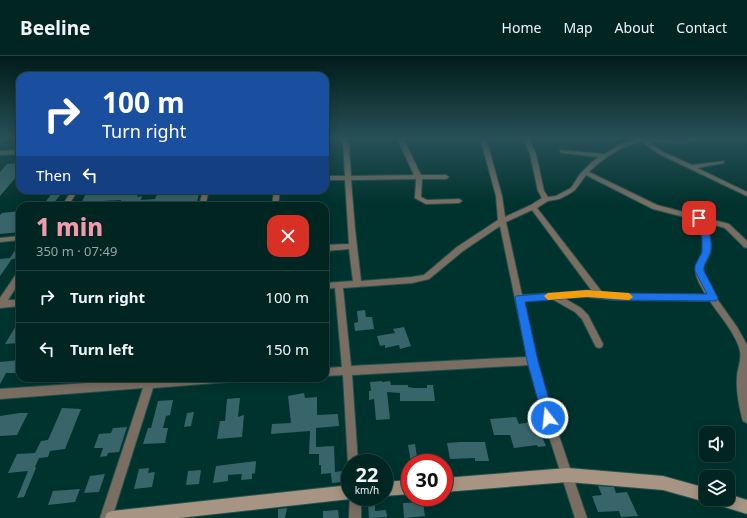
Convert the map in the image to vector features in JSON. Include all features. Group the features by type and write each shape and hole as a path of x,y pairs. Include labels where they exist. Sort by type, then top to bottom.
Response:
{"street":[{"path":"347,160 357,284"},
{"path":"411,160 419,179 418,198 426,202 459,201"},
{"path":"489,160 499,196 502,221 520,298 532,361 552,430 581,518"},
{"path":"534,160 541,191 546,199"},
{"path":"329,286 412,280 426,277 460,249 502,221 533,207 546,199 557,198 568,193 573,189 585,172 599,160"},
{"path":"676,160 747,194"},
{"path":"693,167 722,162"},
{"path":"585,172 655,207 727,226 747,245"},
{"path":"329,178 388,178 417,176 446,177"},
{"path":"533,207 599,295"},
{"path":"699,218 706,235 707,252 699,266 699,271 713,298 745,349 745,360 742,372 742,389 747,418"},
{"path":"0,240 16,238"},
{"path":"329,248 353,246"},
{"path":"0,304 16,281"},
{"path":"339,286 352,454"},
{"path":"520,298 587,294 615,297 713,298"},
{"path":"553,296 578,310 584,317 599,344"},
{"path":"0,304 16,303"},
{"path":"329,372 532,361"},
{"path":"0,394 138,382"},
{"path":"106,518 150,382"},
{"path":"453,484 568,475 663,483 699,492"},
{"path":"112,518 341,493"},
{"path":"735,503 747,507"},
{"path":"355,506 355,518"}],"building":[{"path":"16,163 16,177 0,196 0,172 7,164"},
{"path":"51,194 61,194 54,202 46,202"},
{"path":"86,194 138,194 137,197 142,196 141,200 155,199 157,194 199,194 197,202 120,202 121,200 82,202"},
{"path":"16,211 16,232 0,234 0,215 2,213"},
{"path":"16,249 16,258 12,259 0,276 0,259 10,258"},
{"path":"365,310 366,317 372,317 374,329 355,331 354,323 358,322 357,311"},
{"path":"16,326 16,343 5,344"},
{"path":"404,327 411,346 400,349 399,345 385,348 385,345 380,346 377,336 395,333 393,329"},
{"path":"16,360 16,373 6,373 0,384 0,362"},
{"path":"390,381 391,385 408,385 408,387 414,388 427,388 427,385 433,385 435,401 400,401 400,393 387,392 390,419 376,420 374,399 369,400 369,391 371,391 370,382"},
{"path":"304,393 305,398 317,397 317,415 338,414 339,426 316,428 316,447 334,446 335,472 341,471 341,482 332,483 331,473 321,474 319,454 309,454 310,431 271,434 272,424 291,423 288,396"},
{"path":"240,398 238,417 244,415 242,437 217,439 220,421 225,421 227,399"},
{"path":"173,400 170,415 166,416 163,428 168,428 165,443 143,444 148,428 151,428 158,401"},
{"path":"62,408 81,409 65,449 50,451 48,457 39,458 24,497 17,498 28,471 8,473 17,454 35,453 41,441 48,440"},
{"path":"194,412 191,426 184,427 187,413"},
{"path":"28,413 17,435 0,436 0,416"},
{"path":"516,417 519,424 536,421 546,446 538,447 537,445 514,448 510,435 494,435 490,419"},
{"path":"127,427 119,452 108,453 107,456 100,457 103,448 94,448 99,434 111,433 113,428"},
{"path":"485,442 489,461 475,461 475,458 453,459 453,454 449,454 447,443"},
{"path":"415,444 417,454 410,454 408,445"},
{"path":"256,461 255,473 252,474 252,479 241,480 242,474 228,475 228,481 213,483 216,466"},
{"path":"149,468 148,473 155,472 152,487 134,489 139,469"},
{"path":"201,470 199,484 186,485 188,471"},
{"path":"105,474 99,492 84,493 90,476"},
{"path":"598,486 614,487 616,493 627,492 638,516 621,517 619,511 598,512 592,496 602,495"},
{"path":"80,489 75,502 48,505 53,491"},
{"path":"368,506 375,506 375,511 386,510 387,517 369,518"},
{"path":"403,506 424,506 425,516 404,518"},
{"path":"287,508 285,518 278,518 278,509"},
{"path":"338,510 339,518 323,518 323,511"}],"slow traffic":[{"path":"548,296 587,294 629,297"}],"route":[{"path":"548,418 532,361 522,316 520,298 587,294 615,297 653,296 713,298 699,271 699,266 707,252 706,235 699,218"}]}
